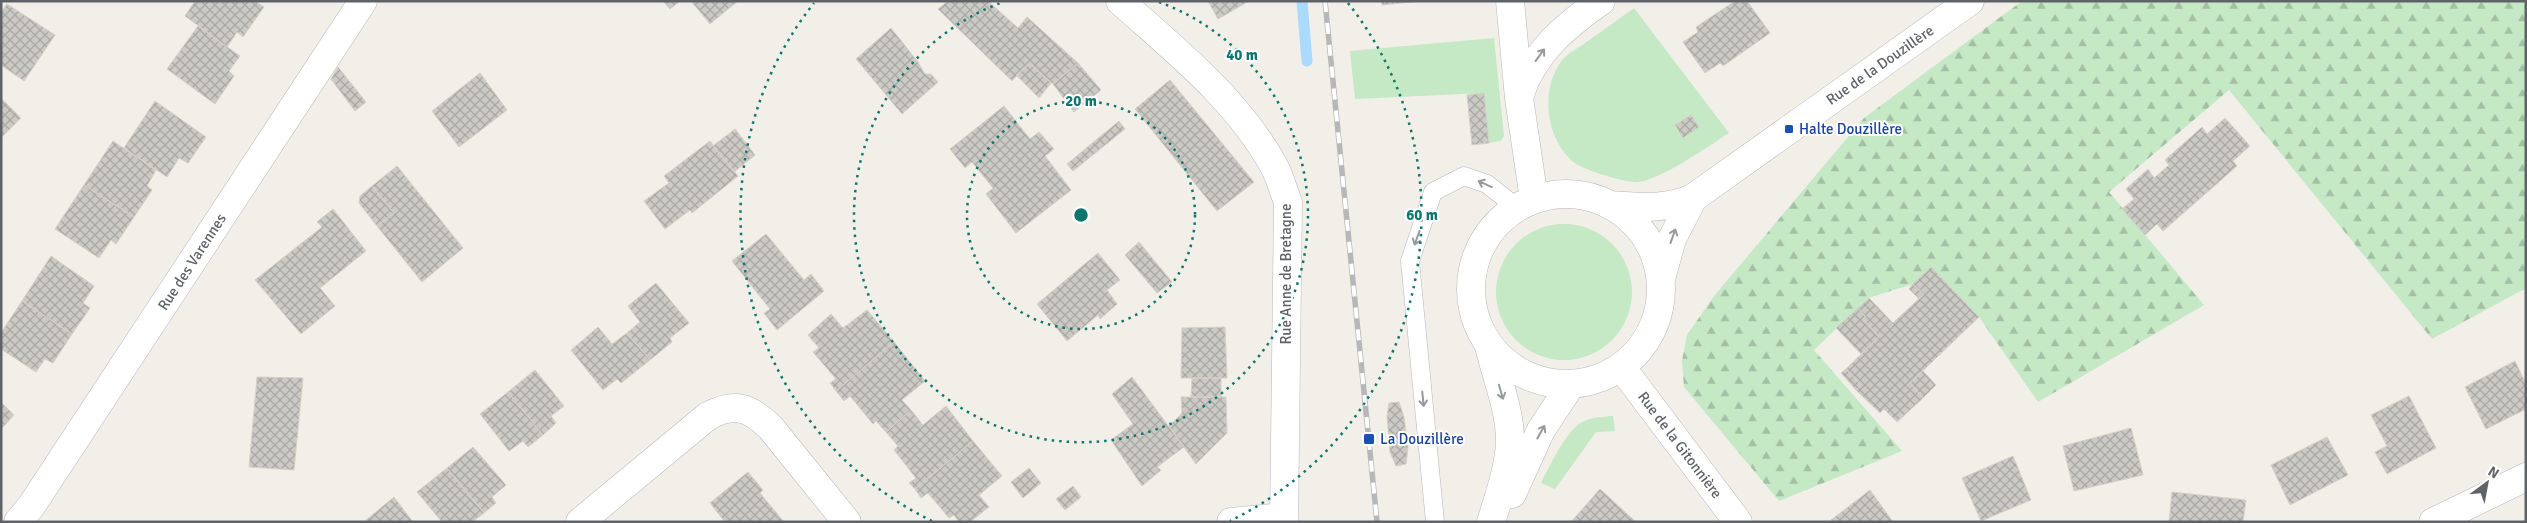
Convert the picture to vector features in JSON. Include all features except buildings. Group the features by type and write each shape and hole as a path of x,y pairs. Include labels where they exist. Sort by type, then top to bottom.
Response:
{"street":[{"name":"Rue des Varennes","path":"18,522 32,505 126,366 363,1"},
{"name":"Rue Anne de Bretagne","path":"1120,1 1215,88 1243,119 1275,168 1288,202 1284,520"},
{"path":"1510,1 1519,98 1525,203"},
{"path":"1519,98 1531,67 1541,52 1570,24 1601,1"},
{"name":"Rue de la Douzillère","path":"1610,205 1658,207 1677,205 1693,198 1970,1"},
{"path":"1488,345 1512,369 1539,382 1570,386 1598,381 1622,368 1644,347 1658,320 1662,291 1661,278 1658,261 1645,234 1623,212 1610,205 1596,198 1565,193 1525,203 1492,228 1477,255 1470,286 1474,317 1488,345 1508,424 1510,443 1507,468 1492,522"},
{"name":"Rue de la Douzillère","path":"1661,278 1675,231 1693,198"},
{"name":"Rue de la Gitonnière","path":"1622,368 1738,522"},
{"path":"1492,522 1514,490 1541,430 1570,386"},
{"path":"580,522 708,416 722,408 736,406 760,418 770,427 848,522"},
{"path":"2433,522 2526,477"},
{"path":"1231,522 1284,520"}],"lane":[{"path":"1435,522 1410,261 1433,192 1456,180 1464,176 1487,184 1525,203"}],"green space":[{"path":"2022,1 2526,1 2526,288 2432,339 2229,90 2109,192 2204,305 2038,402 1979,317 1931,267 1913,284 1868,298 1814,350 1902,451 1779,501 1684,387 1682,361 1687,335 1714,296 1864,118"},
{"path":"1634,8 1729,133 1669,170 1645,181 1635,182 1620,180 1583,168 1571,160 1562,150 1556,138 1551,125 1549,111 1551,84 1563,59"},
{"path":"1494,38 1504,136 1501,141 1489,143 1484,93 1355,99 1350,51"},
{"path":"1564,224 1590,229 1602,235 1612,244 1621,254 1627,266 1632,292 1627,318 1621,330 1612,340 1602,349 1590,355 1564,360 1538,355 1526,349 1516,340 1507,330 1501,318 1496,292 1501,266 1507,254 1516,244 1526,235 1538,229"},
{"path":"1613,416 1615,431 1596,432 1555,489 1541,483 1568,435 1579,424 1587,420"}],"waterway":[{"path":"1302,1 1307,61"}],"railway":[{"path":"1325,1 1377,522"}],"place":[{"name":"Halte Douzillère","path":"1789,129"},
{"name":"La Douzillère","path":"1369,439"}]}
